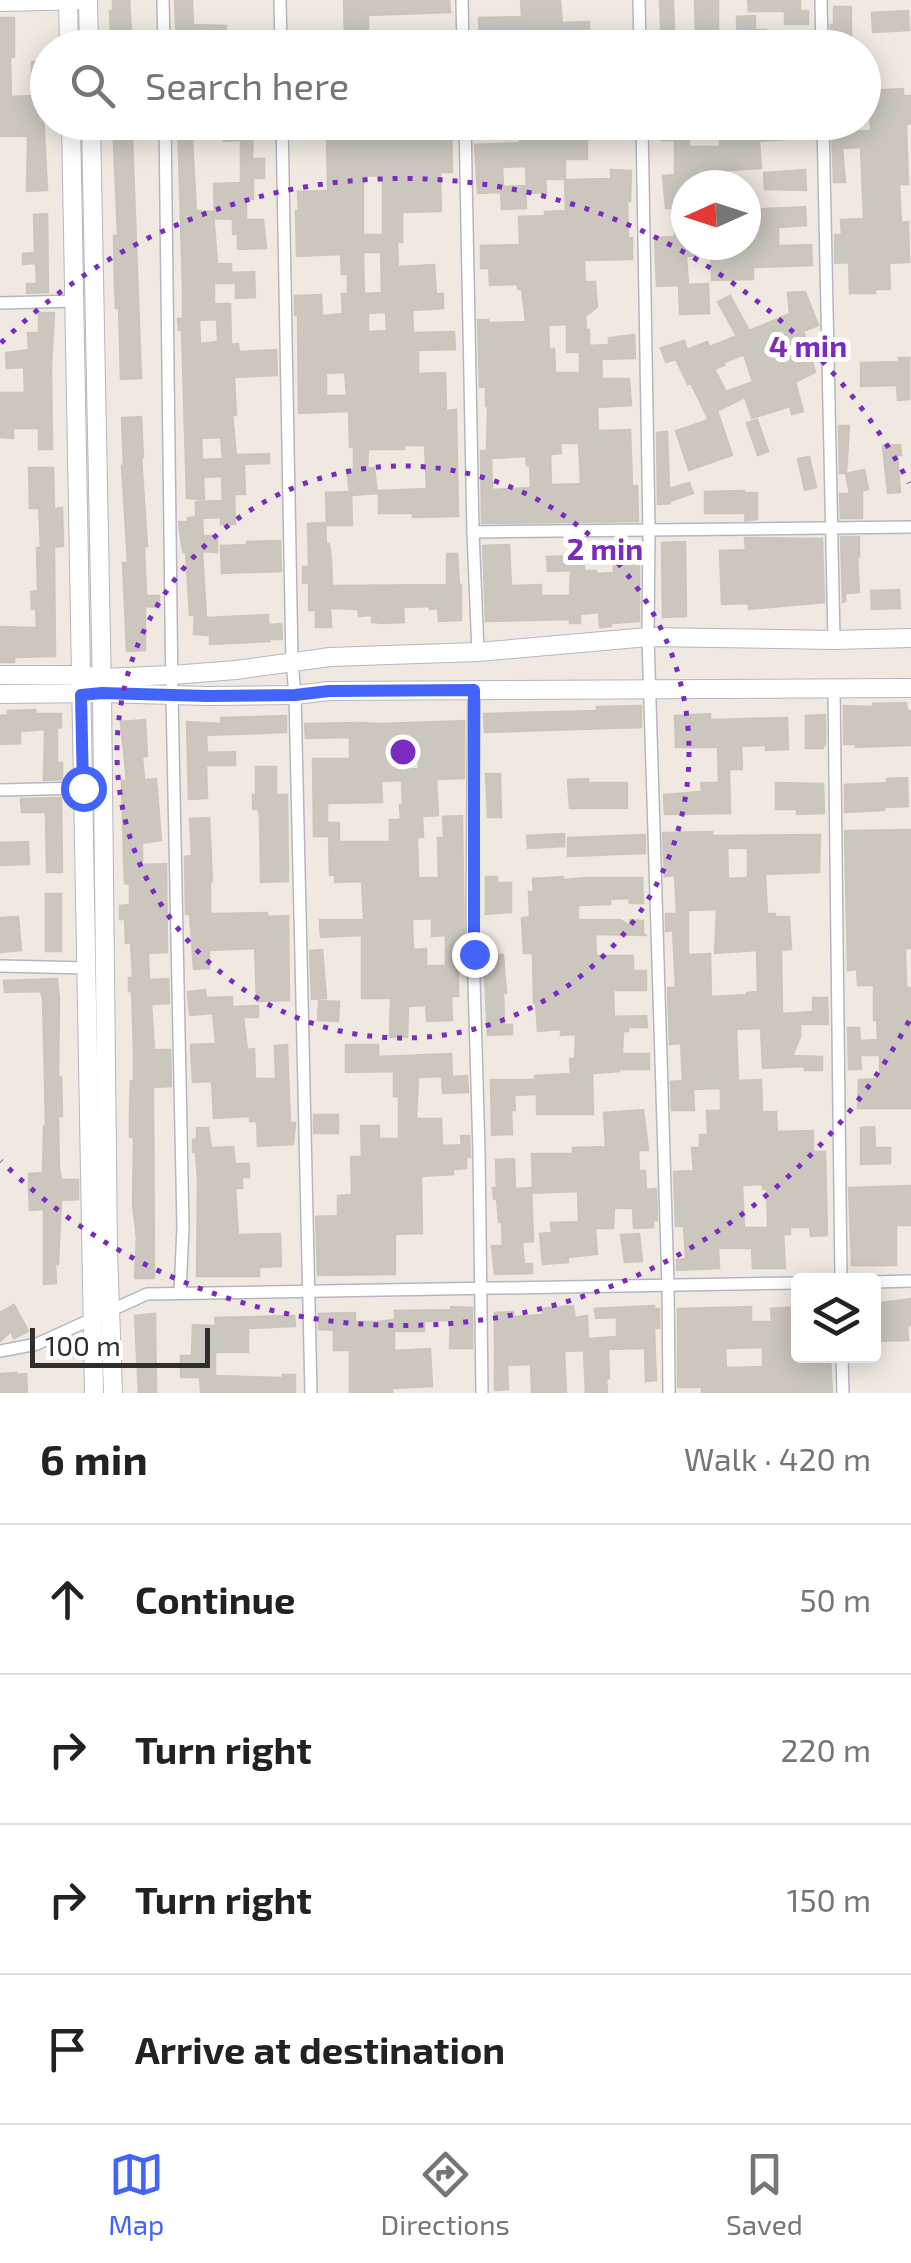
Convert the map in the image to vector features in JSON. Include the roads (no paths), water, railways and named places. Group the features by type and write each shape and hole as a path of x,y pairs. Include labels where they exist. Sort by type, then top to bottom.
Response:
{"street":[{"path":"68,0 69,30"},
{"path":"0,2 88,0 89,30"},
{"path":"163,0 164,30"},
{"path":"280,0 281,30"},
{"path":"462,0 463,30"},
{"path":"639,0 640,30"},
{"path":"821,0 822,30"},
{"path":"71,140 94,1393"},
{"path":"91,140 114,1393"},
{"path":"165,140 183,1227 180,1293"},
{"path":"282,140 311,1393"},
{"path":"465,140 478,652"},
{"path":"642,140 648,637 669,1393"},
{"path":"824,140 834,640"},
{"path":"0,303 75,300"},
{"path":"473,532 911,527"},
{"path":"0,694 330,657 478,652 648,637 911,638"},
{"path":"0,675 81,685"},
{"path":"102,685 172,696 329,691 911,688"},
{"path":"834,687 840,1273"},
{"path":"474,690 472,913 482,1393"},
{"path":"0,790 83,788"},
{"path":"0,966 87,968"},
{"path":"881,1282 911,1281"},
{"path":"0,1351 37,1344 147,1294 791,1283"},
{"path":"842,1363 843,1393"}]}
